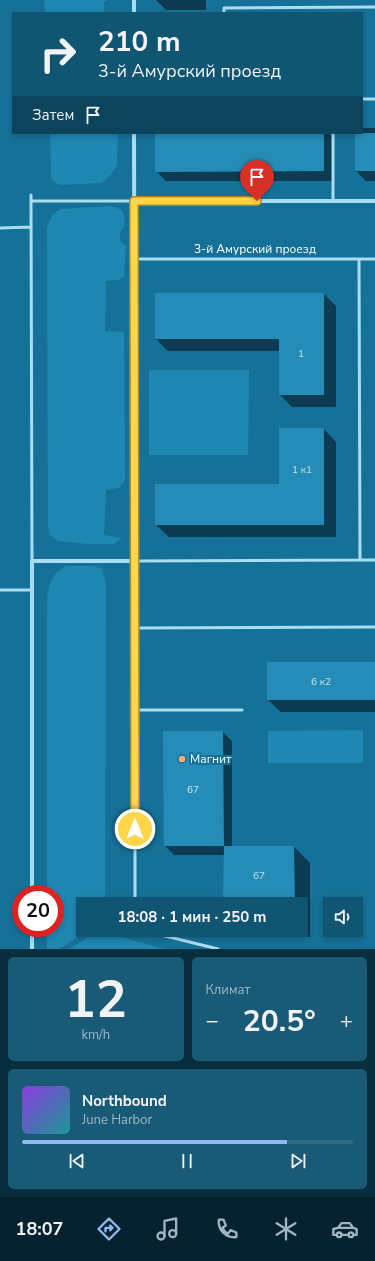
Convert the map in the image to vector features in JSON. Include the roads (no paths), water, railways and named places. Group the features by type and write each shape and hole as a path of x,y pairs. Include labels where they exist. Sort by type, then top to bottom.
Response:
{"street":[{"path":"134,0 134,12"},
{"path":"32,885 32,561 135,561 134,134"},
{"path":"134,201 375,201"},
{"path":"32,937 32,949"}],"lane":[{"path":"224,12 224,8 375,7"},
{"path":"363,99 375,99"},
{"path":"333,134 333,201"},
{"path":"31,195 32,561"},
{"path":"31,201 134,201"},
{"path":"0,228 31,227"},
{"name":"3-й Амурский проезд","path":"134,259 375,259"},
{"path":"359,259 360,560"},
{"path":"135,897 135,561 375,560"},
{"path":"0,590 32,590"},
{"path":"135,628 375,627"},
{"path":"135,710 242,710"},
{"path":"169,937 218,949"}],"place":[{"name":"Магнит","path":"182,759"}]}
